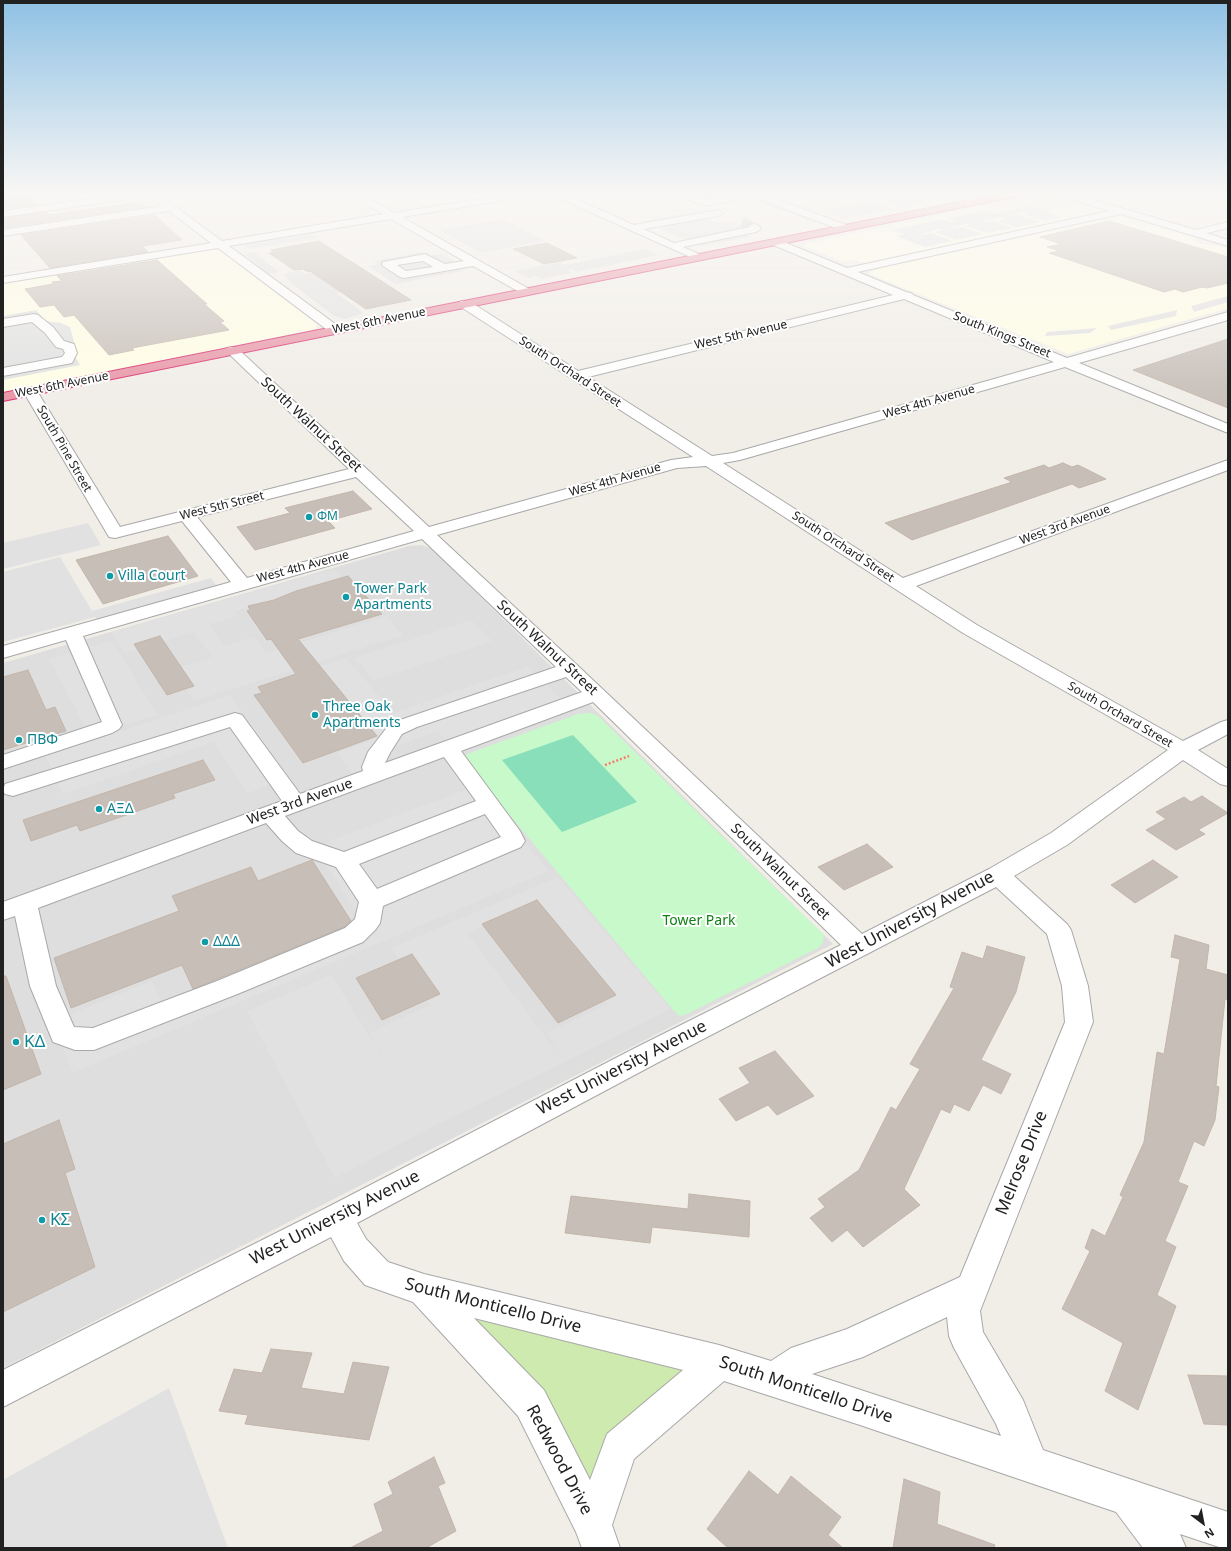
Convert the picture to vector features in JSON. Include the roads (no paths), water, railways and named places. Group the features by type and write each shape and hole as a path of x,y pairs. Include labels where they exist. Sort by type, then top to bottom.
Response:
{"highway":[{"name":"West 6th Avenue","path":"3,396 652,266"}],"street":[{"path":"7,269 8,279 85,266"},
{"path":"250,266 334,330"},
{"path":"443,268 451,266"},
{"path":"482,266 527,292"},
{"name":"South Kings Street","path":"837,266 1228,429"},
{"path":"848,271 868,266"},
{"name":"West 5th Avenue","path":"575,376 907,295"},
{"name":"South Orchard Street","path":"465,304 970,629 1183,750 1228,779"},
{"name":"West 4th Avenue","path":"3,652 676,463 711,461 735,457 1069,363 1228,316"},
{"path":"3,323 34,318 49,330 60,344 69,347 71,353 67,360 3,372"},
{"name":"South Walnut Street","path":"232,351 570,669 859,947"},
{"name":"South Pine Street","path":"30,391 98,506"},
{"name":"West 3rd Avenue","path":"902,585 1228,466"},
{"name":"West 5th Street","path":"98,506 114,533 360,471"},
{"path":"186,515 242,584"},
{"path":"3,762 105,729 112,725 72,633"},
{"path":"375,775 373,767 379,752 395,730 410,723 570,669"},
{"name":"West 3rd Avenue","path":"14,907 596,694"},
{"path":"13,789 235,719 296,804"},
{"name":"West University Avenue","path":"3,1388 337,1218 646,1055 998,875 1059,838 1183,750 1228,726"},
{"path":"372,901 513,842 512,836 490,804 448,748"},
{"path":"344,861 490,804"},
{"path":"14,907 43,986 63,1034 75,1039 94,1040 226,988 354,935 367,923 372,901 344,861 304,847 290,836 270,813"},
{"name":"Melrose Drive","path":"998,875 1058,930 1075,986 1079,1022 963,1311 966,1336 1010,1413 1031,1465"},
{"name":"South Monticello Drive","path":"337,1218 355,1250 377,1274 424,1290 719,1362 860,1407 1228,1531"},
{"path":"773,1380 803,1360 851,1345 972,1288"},
{"name":"Redwood Drive","path":"424,1290 531,1403 597,1537"},
{"path":"597,1537 620,1447 719,1362"},
{"path":"1129,1498 1167,1548"}],"place":[{"name":"ΦΜ","path":"309,517"},
{"name":"Villa Court","path":"110,576"},
{"name":"Tower Park Apartments","path":"346,597"},
{"name":"Three Oak Apartments","path":"315,715"},
{"name":"ΠΒΦ","path":"19,740"},
{"name":"ΑΞΔ","path":"99,809"},
{"name":"ΔΔΔ","path":"205,942"},
{"name":"ΚΔ","path":"16,1042"},
{"name":"KΣ","path":"42,1220"}],"park label":[{"name":"Tower Park","path":"699,921"}]}
